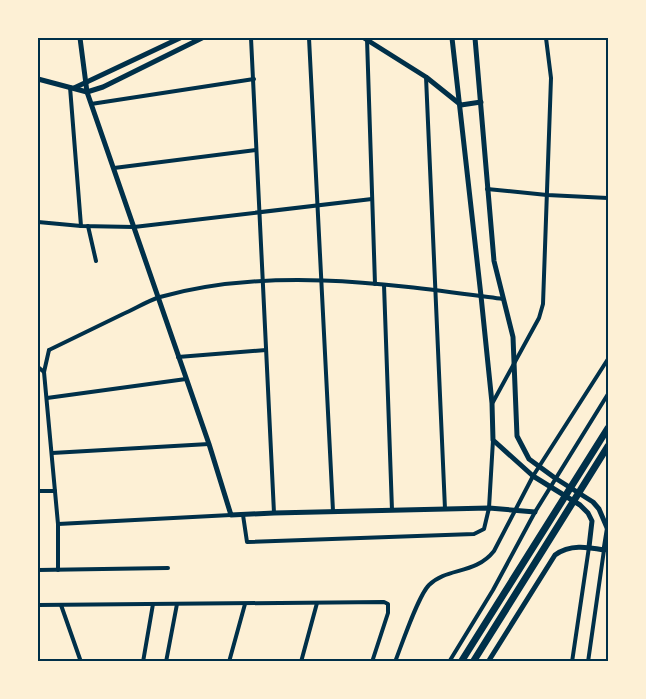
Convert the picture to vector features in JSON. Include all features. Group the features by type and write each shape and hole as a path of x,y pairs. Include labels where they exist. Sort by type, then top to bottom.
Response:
{"highway":[{"path":"461,662 609,428"},
{"path":"473,662 609,446"}],"street":[{"path":"80,38 87,92 209,444 231,515"},
{"path":"72,88 179,38 183,47"},
{"path":"38,79 87,92 202,38"},
{"path":"251,38 274,513"},
{"path":"309,38 333,511"},
{"path":"365,38 426,77 461,105 481,102"},
{"path":"365,38 375,284"},
{"path":"243,515 247,542 474,534 484,530 489,508 493,440 492,403 452,38"},
{"path":"475,38 494,261 511,324 517,436 529,459 593,502 608,528 588,662"},
{"path":"492,403 539,318 543,304 550,78 546,38"},
{"path":"426,77 446,509"},
{"path":"92,104 254,79"},
{"path":"72,88 81,226"},
{"path":"113,168 256,150"},
{"path":"487,189 609,198"},
{"path":"38,222 134,227 372,199"},
{"path":"88,226 96,261"},
{"path":"38,333 38,349 49,350 157,298 206,286 263,281 375,284 504,299"},
{"path":"384,285 392,510"},
{"path":"49,350 44,372 58,524 58,570"},
{"path":"178,357 266,350"},
{"path":"395,662 422,595 429,585 438,579 487,561 533,476 609,359"},
{"path":"38,367 44,372"},
{"path":"47,398 186,379"},
{"path":"449,662 493,590 550,486 609,394"},
{"path":"493,440 533,476 580,505 592,521 572,662"},
{"path":"52,453 209,444"},
{"path":"38,491 55,491"},
{"path":"58,524 333,511 489,508 535,512"},
{"path":"488,662 555,555 564,548 604,549"},
{"path":"38,570 168,568"},
{"path":"38,605 380,601 388,604 388,613 372,662"},
{"path":"301,662 317,603"},
{"path":"142,662 153,604"},
{"path":"166,662 177,604"},
{"path":"229,662 245,604"},
{"path":"61,605 81,662"}]}
